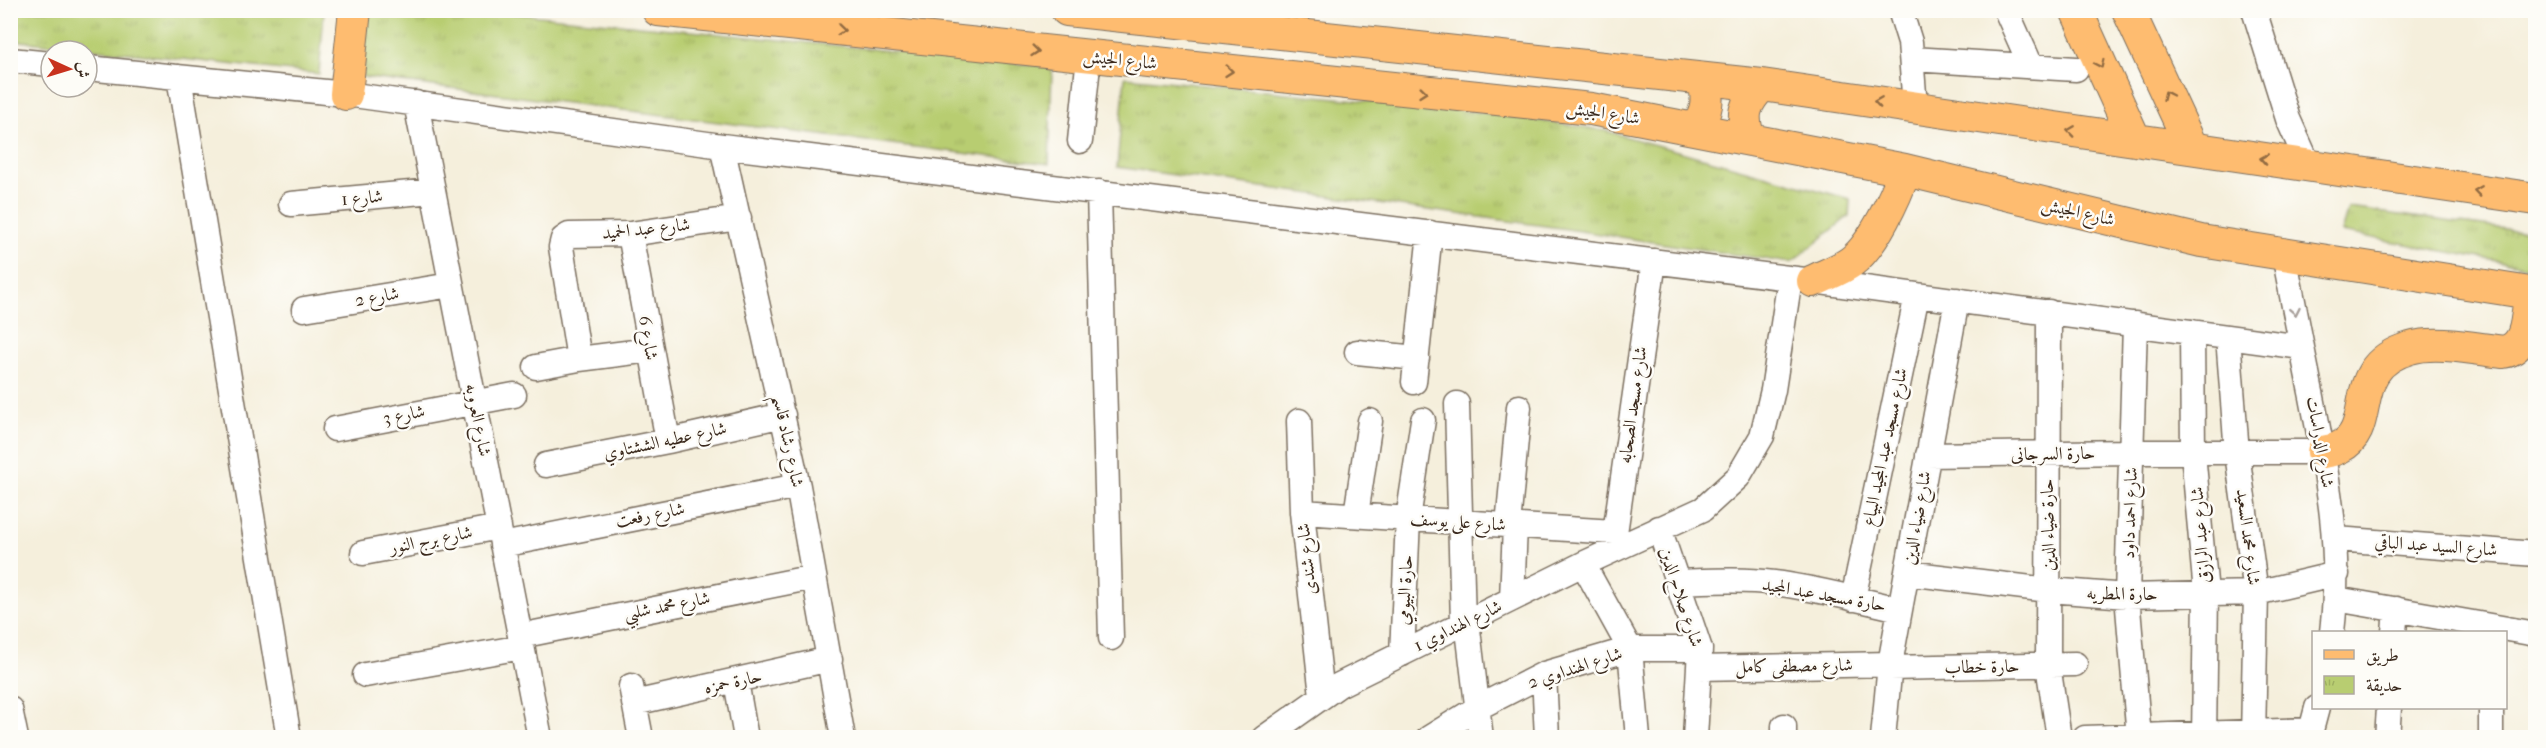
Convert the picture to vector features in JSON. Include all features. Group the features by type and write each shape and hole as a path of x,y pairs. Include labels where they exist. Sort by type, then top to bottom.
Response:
{"main road":[{"path":"346,93 355,10"},
{"name":"شارع الجيش","path":"658,10 879,22 1089,56 1591,109 1905,170 2201,241 2533,294"},
{"path":"1067,10 1213,18 1762,85 2535,199"},
{"path":"2076,10 2135,140"},
{"path":"2128,10 2192,148"},
{"path":"1695,129 1703,119 1707,105 1707,92 1703,79"},
{"path":"1750,140 1745,126 1745,111 1751,96 1762,85"},
{"path":"1801,279 1851,262 1864,248 1892,203 1905,170"},
{"path":"2323,452 2342,447 2356,432 2367,382 2386,357 2412,347 2444,346 2503,352 2513,350 2520,344 2533,294"}],"street":[{"path":"1900,10 1910,42 1915,107"},
{"path":"2006,10 2031,66"},
{"path":"2254,10 2288,119 2309,166"},
{"path":"1080,141 1089,56"},
{"path":"1912,59 2076,69"},
{"path":"10,60 39,63"},
{"path":"99,69 346,93 722,146 1801,279 2302,346"},
{"path":"179,77 289,738"},
{"name":"شارع العروبه","path":"416,103 540,738"},
{"name":"شارع رشاد قاسم","path":"722,146 798,486 843,738"},
{"name":"شارع 1","path":"291,204 433,191"},
{"path":"1099,192 1111,638"},
{"name":"شارع عبد الحميد","path":"579,359 561,247 563,239 569,235 630,234 739,218"},
{"path":"1414,382 1430,233"},
{"name":"شارع 6","path":"630,234 668,441"},
{"name":"شارع الدراسات","path":"2284,254 2323,452 2336,539 2336,599 2332,631"},
{"name":"شارع مسجد الصحابه","path":"1613,541 1654,261"},
{"name":"شارع الهنداوي 1","path":"1264,738 1339,685 1583,564 1613,541 1659,528 1703,509 1738,477 1762,436 1801,279"},
{"name":"شارع 2","path":"304,309 451,285"},
{"name":"شارع مسجد عبد المجيد البياع","path":"1854,599 1917,295"},
{"name":"شارع ضياء الدين","path":"1883,738 1890,666 1957,300"},
{"name":"حارة ضياء الدين","path":"2049,312 2048,665 2059,738"},
{"name":"شارع احمد داود","path":"2134,324 2127,597 2139,737"},
{"name":"شارع عبد الرازق","path":"2192,332 2193,453 2206,593 2204,736"},
{"name":"شارع محمد السعيد","path":"2228,337 2237,453 2256,593 2253,735"},
{"path":"536,368 579,359 650,350"},
{"path":"1357,352 1417,358"},
{"name":"شارع 3","path":"335,429 514,395"},
{"path":"1457,404 1465,622 1479,706 1481,738"},
{"path":"1512,599 1511,525 1518,407"},
{"name":"شارع عطيه الششتاوي","path":"546,465 783,415"},
{"name":"حارة البيومي","path":"1402,654 1408,519 1423,420"},
{"name":"شارع شندى","path":"1299,421 1302,512 1322,696"},
{"path":"1356,515 1370,421"},
{"name":"حارة السرجانى","path":"1928,455 2323,452"},
{"name":"شارع رفعت","path":"500,536 798,486"},
{"name":"شارع على يوسف","path":"1302,512 1511,525 1613,541"},
{"name":"شارع صلاح الدين","path":"1659,528 1699,659 1695,738"},
{"name":"شارع برج النور","path":"363,553 500,536"},
{"name":"شارع السيد عبد الباقي","path":"2336,539 2535,554"},
{"path":"1583,564 1630,649 1638,738"},
{"name":"حارة المطريه","path":"1907,573 2127,597 2256,593 2337,574"},
{"name":"شارع محمد شلبي","path":"365,675 814,577"},
{"name":"حارة مسجد عبد المجيد","path":"1677,582 1730,580 1772,583 1813,589 1900,609"},
{"path":"2336,599 2395,621 2535,634"},
{"name":"شارع الهنداوي 2","path":"1429,738 1479,706 1544,674 1630,649 1699,659"},
{"name":"حارة حمزه","path":"641,738 633,694 736,681 830,659"},
{"name":"شارع مصطفى كامل","path":"1699,659 1890,666"},
{"name":"حارة خطاب","path":"1890,666 2075,664"},
{"path":"1544,674 1547,738"},
{"path":"736,681 746,738"},
{"path":"10,709 16,738"},
{"path":"2387,738 2389,709"},
{"path":"2491,738 2492,709"},
{"path":"2085,738 2253,735 2312,725"}],"green space":[{"path":"11,10 324,11 319,74 99,50 99,39 39,39 39,43 11,40"},
{"path":"367,10 489,11 1052,67 1049,164 363,77"},
{"path":"1125,77 1478,112 1602,130 1850,199 1849,216 1791,263 1560,228 1117,167"},
{"path":"2348,208 2535,233 2535,268 2341,232"}]}
